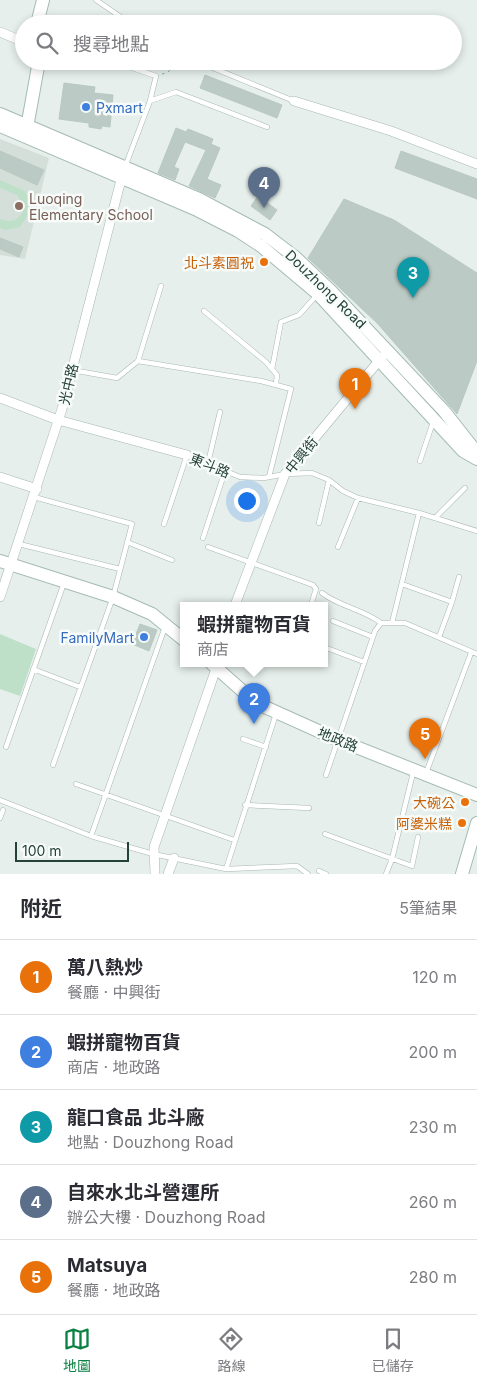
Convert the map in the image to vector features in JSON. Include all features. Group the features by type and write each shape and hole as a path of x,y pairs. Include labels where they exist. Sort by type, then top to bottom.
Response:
{"main road":[{"path":"40,15 43,0"},
{"path":"26,131 37,70"},
{"name":"Douzhong Road","path":"0,114 26,131 264,234 295,257 331,291 384,355 477,453"},
{"name":"Douzhong Road","path":"0,126 26,131"},
{"name":"Douzhong Road","path":"197,204 261,246 318,294 384,355"},
{"name":"Douzhong Road","path":"439,415 464,451 477,459"},
{"path":"6,563 113,597 152,614 180,637"},
{"name":"地政路","path":"218,667 256,703 276,713 477,795"},
{"path":"462,874 477,823"}],"street":[{"path":"0,32 15,38"},
{"path":"294,101 391,131 477,164"},
{"name":"光中路","path":"0,597 6,563 19,544 58,420 123,172"},
{"name":"中興街","path":"236,602 285,474 384,355"},
{"name":"東斗路","path":"0,398 58,420 186,455"},
{"path":"0,477 35,493"},
{"path":"155,874 153,854 214,667"},
{"path":"168,874 174,858"}],"lane":[{"path":"96,0 118,15"},
{"path":"123,172 150,102 156,76 139,70"},
{"path":"218,70 294,101"},
{"path":"150,102 176,92 267,127"},
{"path":"70,370 117,378 138,361 161,286"},
{"path":"272,369 281,322 299,316 318,294"},
{"path":"204,311 272,369 277,376 276,384"},
{"path":"138,361 276,384 291,389 269,477"},
{"path":"208,463 220,412"},
{"path":"420,461 439,415"},
{"path":"164,524 186,455"},
{"name":"東斗路","path":"186,455 240,477 269,477 285,474 312,473 329,480 343,492 358,498 419,513 477,531"},
{"path":"203,538 225,472"},
{"path":"318,523 329,480"},
{"path":"435,518 465,488"},
{"path":"35,493 132,524 113,597 53,765"},
{"path":"338,547 358,498"},
{"path":"392,623 419,513"},
{"path":"127,542 172,560"},
{"path":"19,544 120,570"},
{"path":"208,547 313,585 316,589 312,602"},
{"path":"439,637 459,577"},
{"path":"6,747 64,582"},
{"path":"402,584 452,602"},
{"path":"322,593 333,602 372,616 381,623 405,623 477,654"},
{"path":"333,621 373,637"},
{"path":"326,775 336,738 373,637 381,623"},
{"path":"91,836 166,625"},
{"path":"328,648 364,662"},
{"path":"386,874 420,771 471,653"},
{"path":"33,669 80,687"},
{"path":"226,869 276,713"},
{"path":"243,739 266,747"},
{"path":"76,784 234,840"},
{"path":"0,800 91,836 153,854 226,869 297,866 308,874"},
{"path":"245,805 309,808"},
{"path":"0,818 3,810"},
{"path":"325,834 412,866 418,837"},
{"path":"319,872 326,874"}],"path":[{"path":"156,76 167,73 170,70"}],"shaded area":[{"name":"Luoqing Elementary School","path":"0,139 49,158 25,259 0,255"}],"green space":[{"path":"0,180 25,191 32,205 31,210 20,227 5,230 0,228 0,219 12,221 16,219 21,214 24,206 17,195 0,188"},
{"path":"0,634 36,649 20,696 0,689"}],"building":[{"path":"205,75 282,105 277,118 200,88"},
{"name":"Pxmart","path":"64,83 95,87 94,93 113,95 110,127 102,126 101,129 89,127 89,123 59,119"},
{"path":"176,128 186,132 188,129 213,139 211,144 220,148 207,179 221,185 215,198 189,186 206,150 185,142 174,167 179,169 175,180 158,173"},
{"path":"0,151 44,170 37,185 0,168"},
{"path":"401,151 477,179 477,199 395,168"},
{"path":"258,196 277,210 270,220 251,206"},
{"path":"344,199 394,220 477,273 477,361 457,414 377,323 308,258"},
{"path":"0,238 23,247 19,257 0,249"},
{"name":"FamilyMart","path":"140,624 157,630 149,651 132,644"}],"place":[{"name":"Pxmart","path":"86,107"},
{"name":"Luoqing Elementary School","path":"19,206"},
{"name":"自來水北斗營運所","path":"264,208"},
{"name":"北斗素圓祝","path":"264,262"},
{"name":"龍口食品 北斗廠","path":"413,298"},
{"name":"萬八熱炒","path":"355,409"},
{"name":"FamilyMart","path":"144,637"},
{"name":"蝦拼寵物百貨","path":"254,724"},
{"name":"Matsuya","path":"425,759"},
{"name":"大碗公","path":"465,802"},
{"name":"阿婆米糕","path":"462,823"}]}
